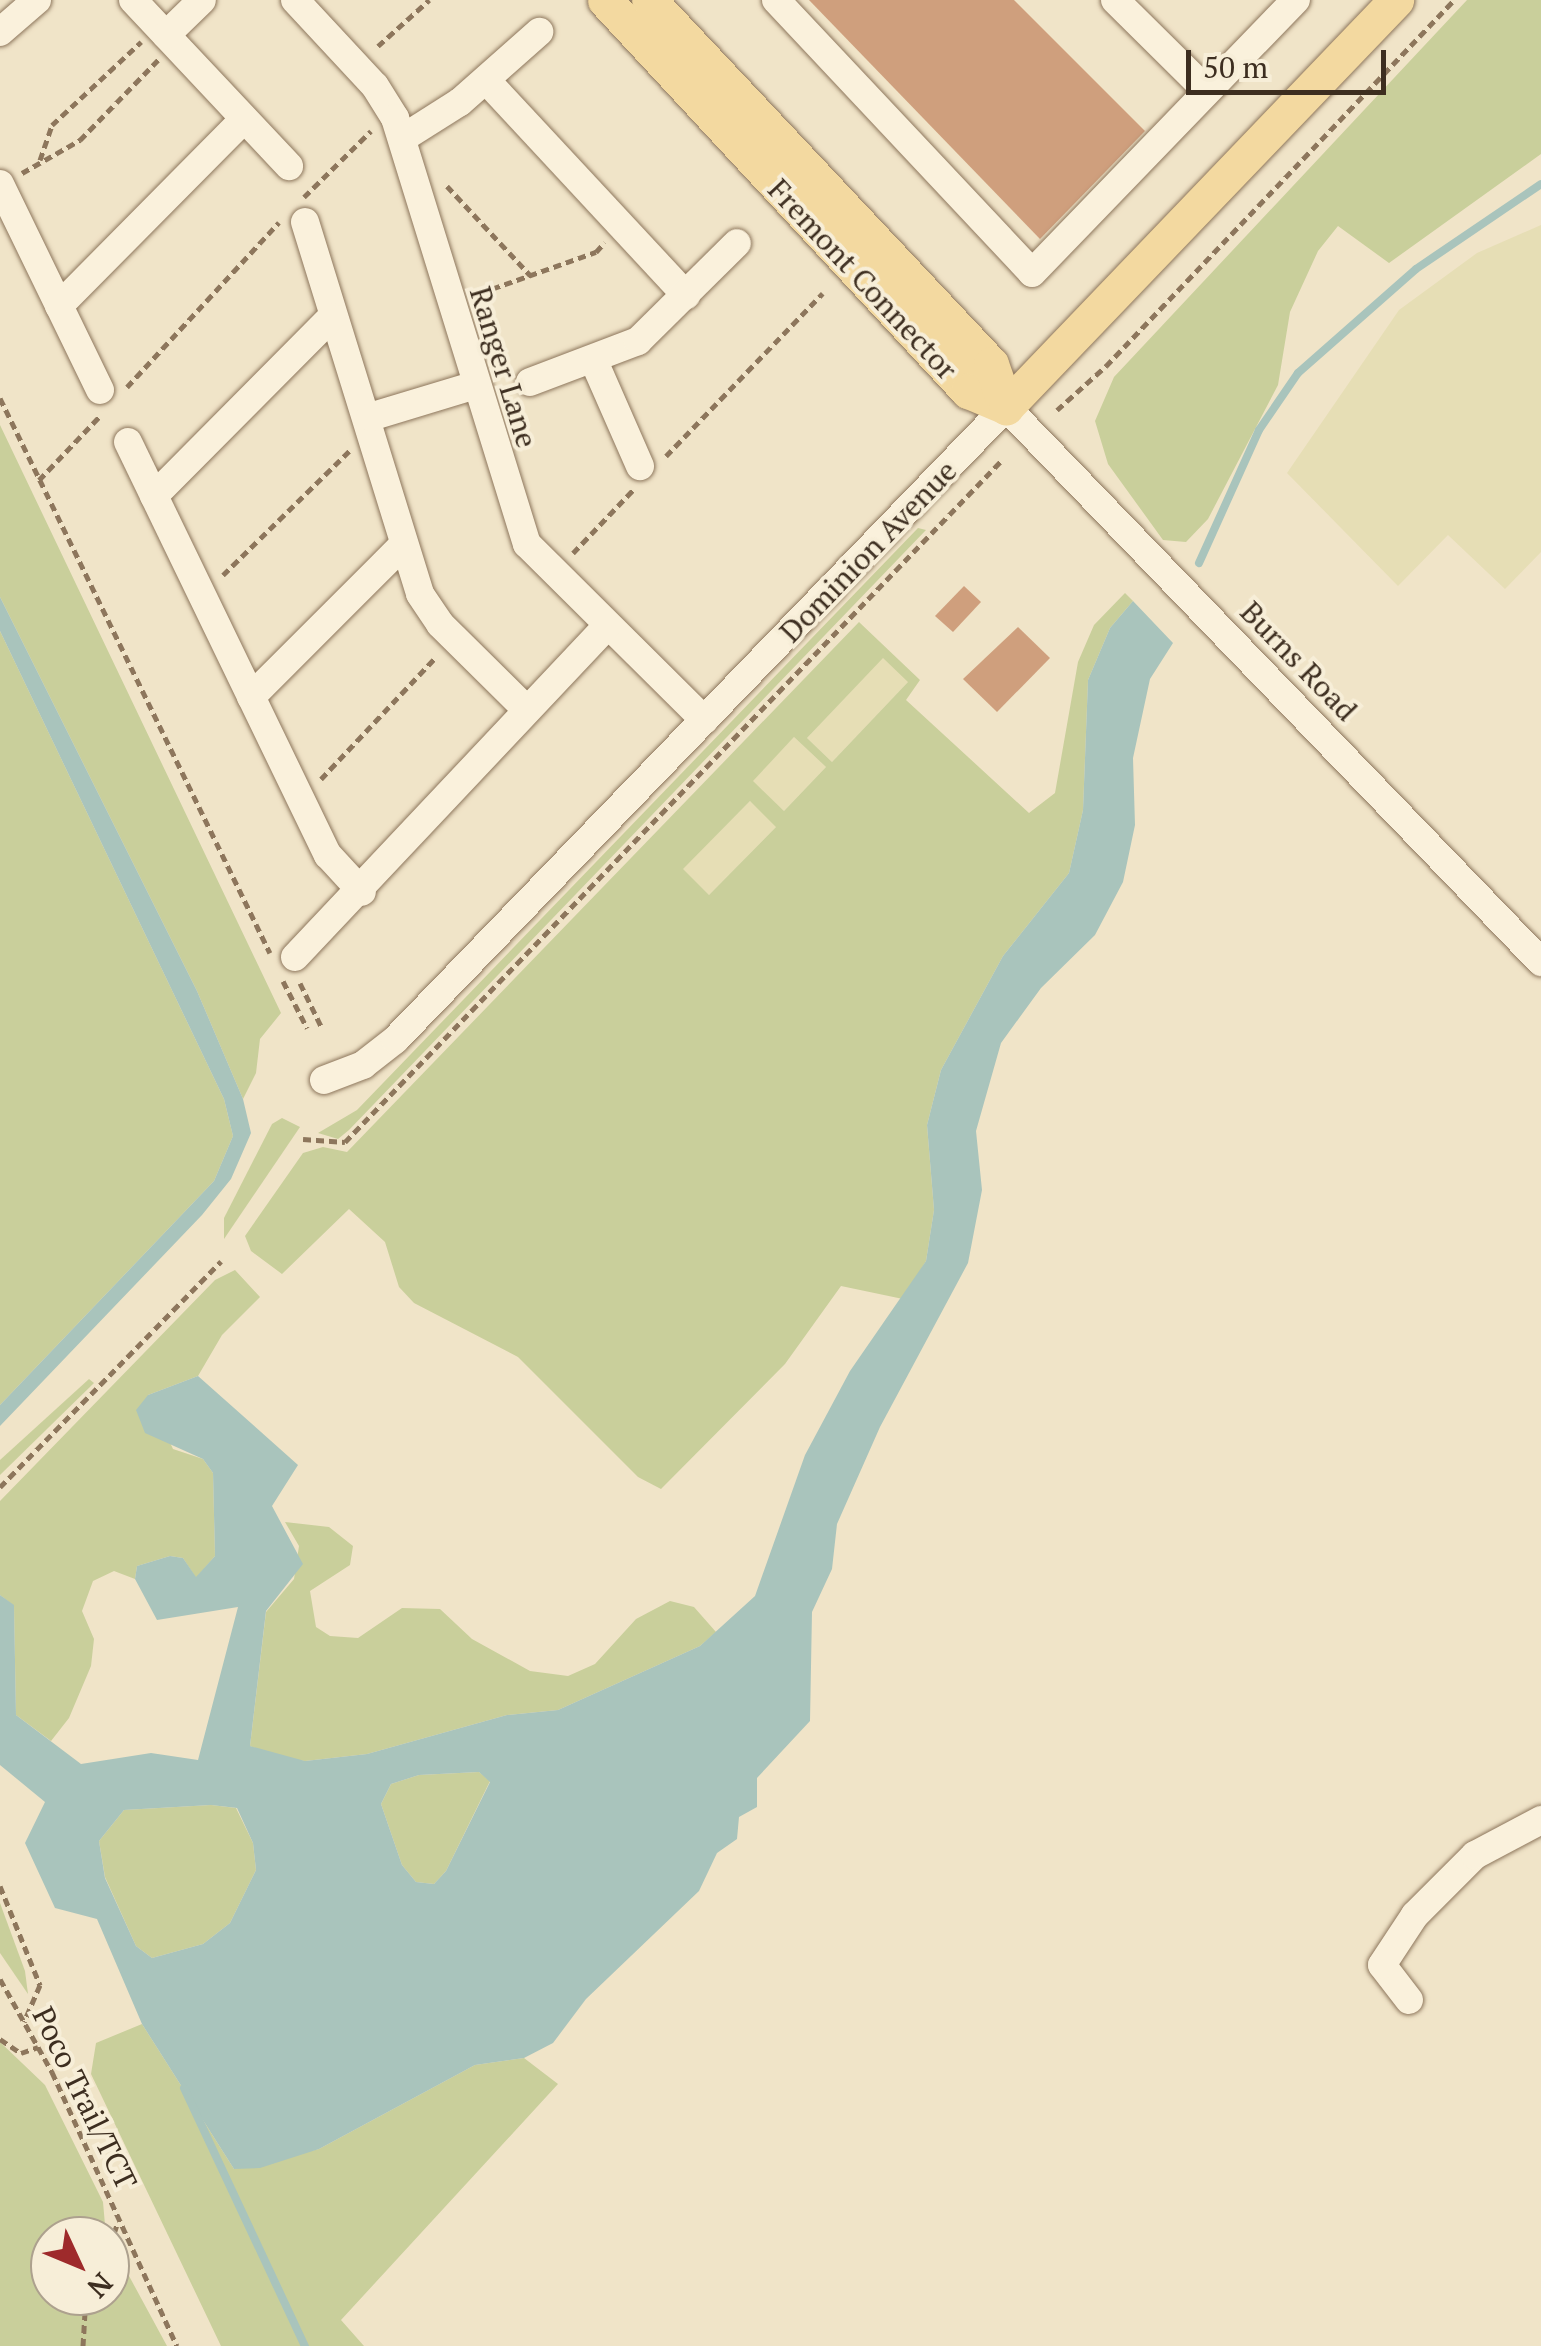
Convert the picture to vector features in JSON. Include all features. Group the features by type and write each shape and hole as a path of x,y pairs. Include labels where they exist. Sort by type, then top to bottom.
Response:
{"main road":[{"name":"Fremont Connector","path":"605,0 968,391 1006,407"},
{"name":"Fremont Connector","path":"649,0 991,364 1006,407"},
{"name":"Dominion Avenue","path":"1006,407 1396,0"}],"street":[{"path":"0,32 37,0"},
{"path":"133,0 289,166"},
{"path":"166,35 202,0"},
{"name":"Ranger Lane","path":"295,0 375,86 403,138 474,385 527,544 606,627 704,720"},
{"path":"776,0 1032,273 1296,0"},
{"path":"1115,0 1207,91"},
{"path":"403,138 486,80 539,32"},
{"path":"486,80 686,295"},
{"path":"59,306 244,119"},
{"path":"0,184 59,306 110,396"},
{"path":"297,212 372,430 404,544 426,605 526,710"},
{"path":"530,382 638,341 737,243"},
{"path":"154,496 332,317"},
{"path":"593,358 643,474"},
{"path":"372,430 474,385"},
{"name":"Dominion Avenue","path":"324,1080 363,1065 395,1040 1006,407"},
{"name":"Burns Road","path":"1006,407 1541,962"},
{"path":"128,442 328,855 362,892"},
{"path":"250,696 404,544"},
{"path":"295,957 362,892 606,627"},
{"path":"1408,2000 1382,1966 1416,1915 1476,1855 1541,1820"}],"path":[{"path":"378,46 430,0"},
{"path":"1057,410 1106,366 1454,0"},
{"path":"0,184 80,140 166,35"},
{"path":"40,163 52,125 166,35"},
{"path":"39,480 110,396 297,212 376,126"},
{"path":"446,186 530,275"},
{"path":"480,293 596,252 622,226"},
{"path":"572,553 643,474 823,293"},
{"path":"0,398 307,1028"},
{"path":"196,582 222,575 249,552 338,457 372,430"},
{"path":"303,1139 345,1142 1002,460"},
{"path":"297,793 328,773 359,733 458,642"},
{"path":"312,1009 321,1026"},
{"path":"0,1487 221,1261"},
{"path":"0,1886 40,1984 24,2022"},
{"name":"Poco Trail/TCT","path":"0,1979 38,2047 117,2216"},
{"path":"0,2039 21,2053 38,2047"},
{"name":"Poco Trail/TCT","path":"130,2244 177,2346"},
{"path":"83,2346 86,2316"},
{"path":"86,2336 92,2346"}],"shaded area":[{"path":"1541,225 1541,552 1505,589 1448,535 1398,586 1287,473 1399,310 1477,253"},
{"path":"883,657 909,681 832,762 807,738"},
{"path":"794,737 826,767 784,811 752,781"},
{"path":"750,801 777,826 709,895 682,869"}],"green space":[{"path":"1467,0 1541,0 1541,154 1389,263 1338,226 1318,251 1290,312 1278,385 1208,519 1186,542 1163,540 1108,464 1095,421 1114,377"},
{"path":"0,425 281,1013 260,1039 256,1073 243,1099 197,991 0,597"},
{"path":"918,528 926,530 349,1130 338,1139 318,1133 357,1110"},
{"path":"1125,593 1133,601 1110,628 1088,680 1083,810 1069,873 1003,956 941,1070 927,1125 934,1210 926,1261 903,1299 841,1286 785,1364 661,1489 638,1477 518,1357 414,1303 399,1287 385,1242 349,1209 282,1274 251,1251 245,1236 303,1153 323,1147 347,1152 859,622 920,680 906,700 1029,813 1055,793 1078,662 1094,625","holes":["883,658 908,682 832,762 807,738","794,737 826,767 784,811 753,781","750,801 776,827 709,895 683,869"]},
{"path":"0,631 224,1099 233,1136 214,1181 0,1405"},
{"path":"282,1118 300,1127 224,1239 224,1218 272,1124"},
{"path":"235,1270 260,1297 222,1335 198,1376 148,1395 173,1449 203,1459 213,1473 215,1556 196,1578 183,1558 170,1556 137,1566 135,1579 114,1571 93,1581 82,1611 94,1639 91,1666 69,1718 51,1741 16,1715 14,1606 0,1595 0,1501 215,1280"},
{"path":"89,1379 94,1383 0,1475 0,1460"},
{"path":"285,1522 329,1527 353,1546 350,1565 310,1591 316,1627 330,1636 358,1638 402,1608 440,1609 472,1639 530,1671 568,1676 595,1664 636,1619 670,1601 694,1607 716,1632 700,1646 558,1710 507,1715 367,1754 305,1761 276,1757 250,1746 266,1612 294,1579 299,1546"},
{"path":"479,1772 490,1781 446,1871 434,1884 416,1882 402,1865 381,1804 391,1784 419,1775"},
{"path":"211,1805 236,1808 253,1843 256,1870 230,1923 203,1944 152,1958 136,1946 105,1877 99,1841 124,1810"},
{"path":"0,1903 25,1971 28,1994 0,1953"},
{"path":"142,2024 234,2169 319,2149 475,2065 524,2058 558,2084 341,2320 364,2346 221,2346 91,2074 96,2043"},
{"path":"0,2042 45,2085 103,2202 104,2216 30,2216 30,2316 130,2316 130,2278 167,2346 0,2346"}],"water":[{"path":"0,597 197,991 243,1099 251,1133 231,1179 202,1215 0,1426 0,1405 214,1181 233,1136 224,1099 0,631"},
{"path":"1133,601 1173,643 1150,679 1133,758 1135,825 1123,882 1095,935 1041,988 1001,1043 976,1131 982,1190 968,1263 880,1427 837,1524 832,1569 812,1612 810,1721 757,1778 757,1807 739,1817 737,1839 717,1853 699,1891 586,1999 553,2043 524,2058 475,2065 319,2149 260,2168 234,2169 142,2024 97,1919 55,1908 25,1843 45,1802 0,1765 0,1595 14,1605 16,1715 81,1764 151,1753 198,1760 238,1607 157,1620 135,1579 137,1566 170,1556 183,1558 196,1577 215,1556 213,1473 203,1459 145,1433 136,1410 148,1395 198,1376 298,1465 272,1506 303,1564 266,1611 250,1746 305,1761 367,1754 507,1715 558,1710 700,1646 755,1596 805,1455 850,1371 926,1261 934,1210 927,1125 941,1070 1003,956 1069,873 1083,810 1088,680 1110,628","holes":["479,1772 490,1782 446,1871 434,1884 416,1882 402,1865 381,1804 391,1784 419,1775","211,1805 237,1808 253,1843 256,1870 230,1923 203,1944 152,1958 136,1946 105,1878 99,1841 124,1810"]}],"building":[{"path":"809,0 1014,0 1145,131 1040,239"},
{"path":"964,586 981,602 953,632 935,616"},
{"path":"1018,627 1050,658 997,712 963,679"}],"waterway":[{"path":"1199,563 1259,430 1298,373 1416,269 1541,184"},
{"path":"184,2088 305,2346"}]}
